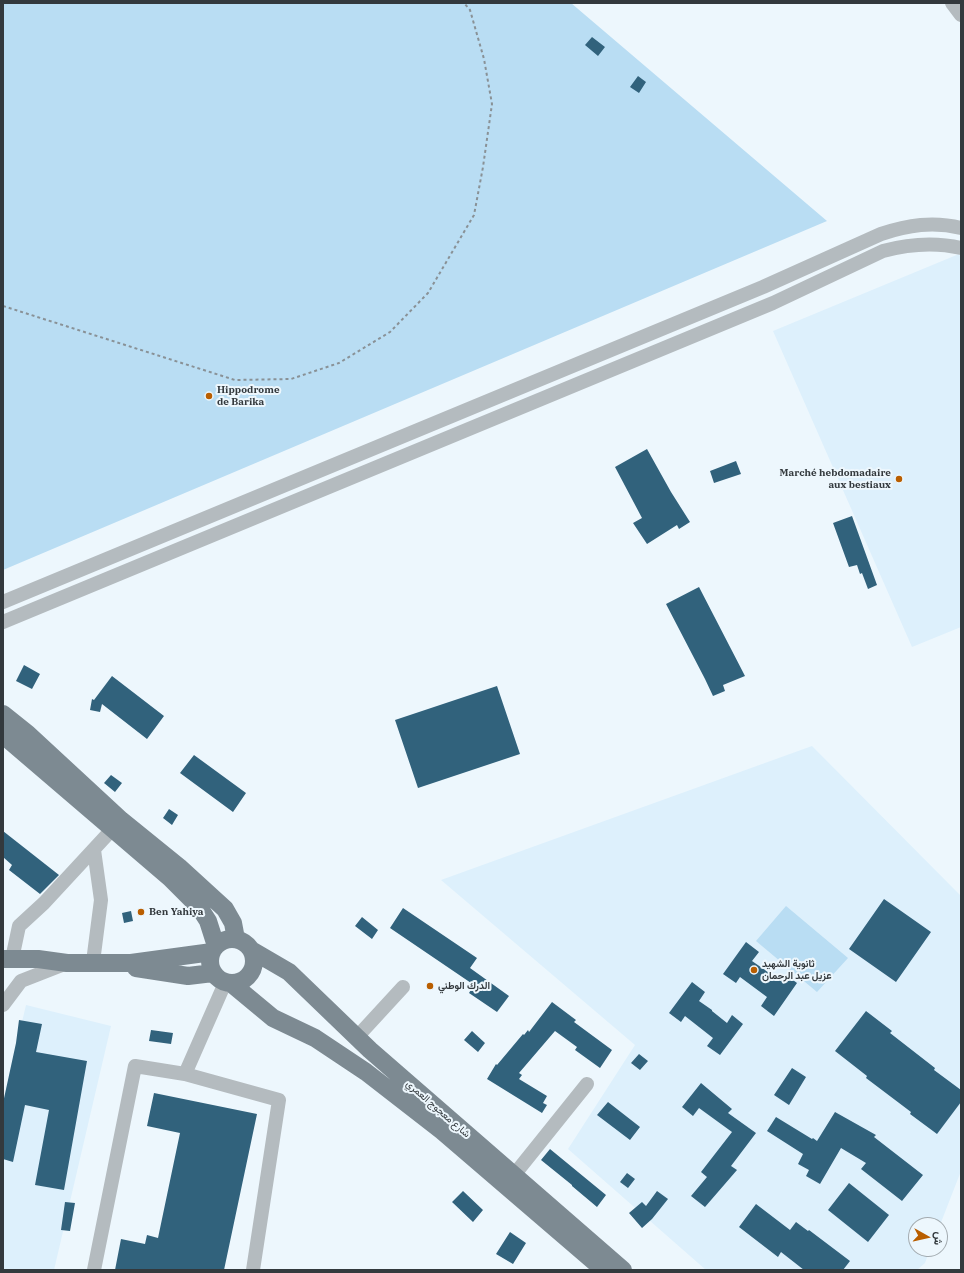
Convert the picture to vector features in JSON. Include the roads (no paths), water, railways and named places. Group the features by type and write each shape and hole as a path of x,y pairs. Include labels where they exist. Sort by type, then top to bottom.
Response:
{"main road":[{"path":"3,714 28,734 199,907 208,921 214,949"},
{"path":"3,735 117,824 179,868 225,909 232,923 236,939"},
{"path":"93,962 240,983 252,973 255,959 252,951 243,941 229,939 222,941 214,949 210,959 210,966 223,980"},
{"path":"7,959 38,959 67,963 131,963 214,949"},
{"name":"شارع معجوج العمري","path":"252,951 289,972 357,1037 623,1270"},
{"name":"شارع معجوج العمري","path":"223,980 273,1018 315,1038 366,1072 442,1131 604,1270"}],"street":[{"path":"952,3 961,15"},
{"path":"3,602 763,287 881,234 896,229 928,224 961,228"},
{"path":"3,622 773,303 883,251 896,247 925,244 961,248"},
{"path":"7,959 19,926 44,903 117,824"},
{"path":"93,962 101,900 94,850"},
{"path":"3,1005 21,981 67,963"},
{"path":"185,1074 223,980"},
{"path":"357,1037 402,987"},
{"path":"94,1270 135,1066 185,1074 279,1100 253,1270"},
{"path":"514,1175 586,1084"}],"place":[{"name":"Hippodrome de Barika","path":"209,396"},
{"name":"Marché hebdomadaire aux bestiaux","path":"899,479"},
{"name":"Ben Yahiya","path":"141,912"},
{"name":"ثانوية الشهيد عزيل عبد الرحمان","path":"754,970"},
{"name":"الدرك الوطني","path":"430,986"}]}
